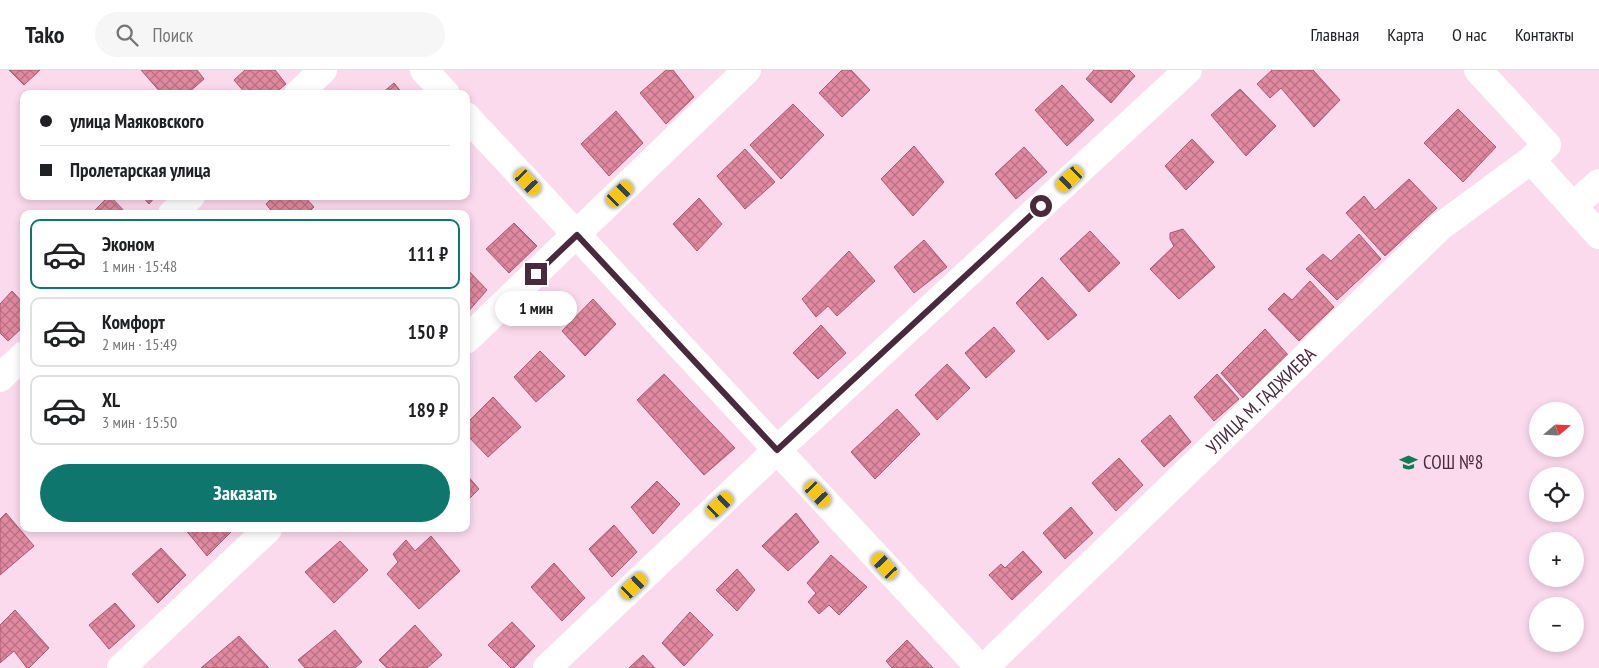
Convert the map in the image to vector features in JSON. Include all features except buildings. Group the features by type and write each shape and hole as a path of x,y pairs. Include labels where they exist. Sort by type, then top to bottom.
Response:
{"street":[{"path":"302,90 323,70"},
{"path":"424,70 442,90"},
{"path":"470,336 747,70"},
{"path":"547,668 777,450 1188,70"},
{"path":"1478,70 1539,152 1573,206 1599,235"},
{"path":"470,120 980,668"},
{"name":"УЛИЦА М. ГАДЖИЕВА","path":"984,668 1440,227 1539,152"},
{"path":"1573,206 1599,183"},
{"path":"176,210 187,200"},
{"path":"0,378 20,359"},
{"path":"121,668 265,532"}],"place":[{"name":"СОШ №8","path":"1409,462"}],"route":[{"path":"536,274 577,235 777,450 1041,206"}]}
